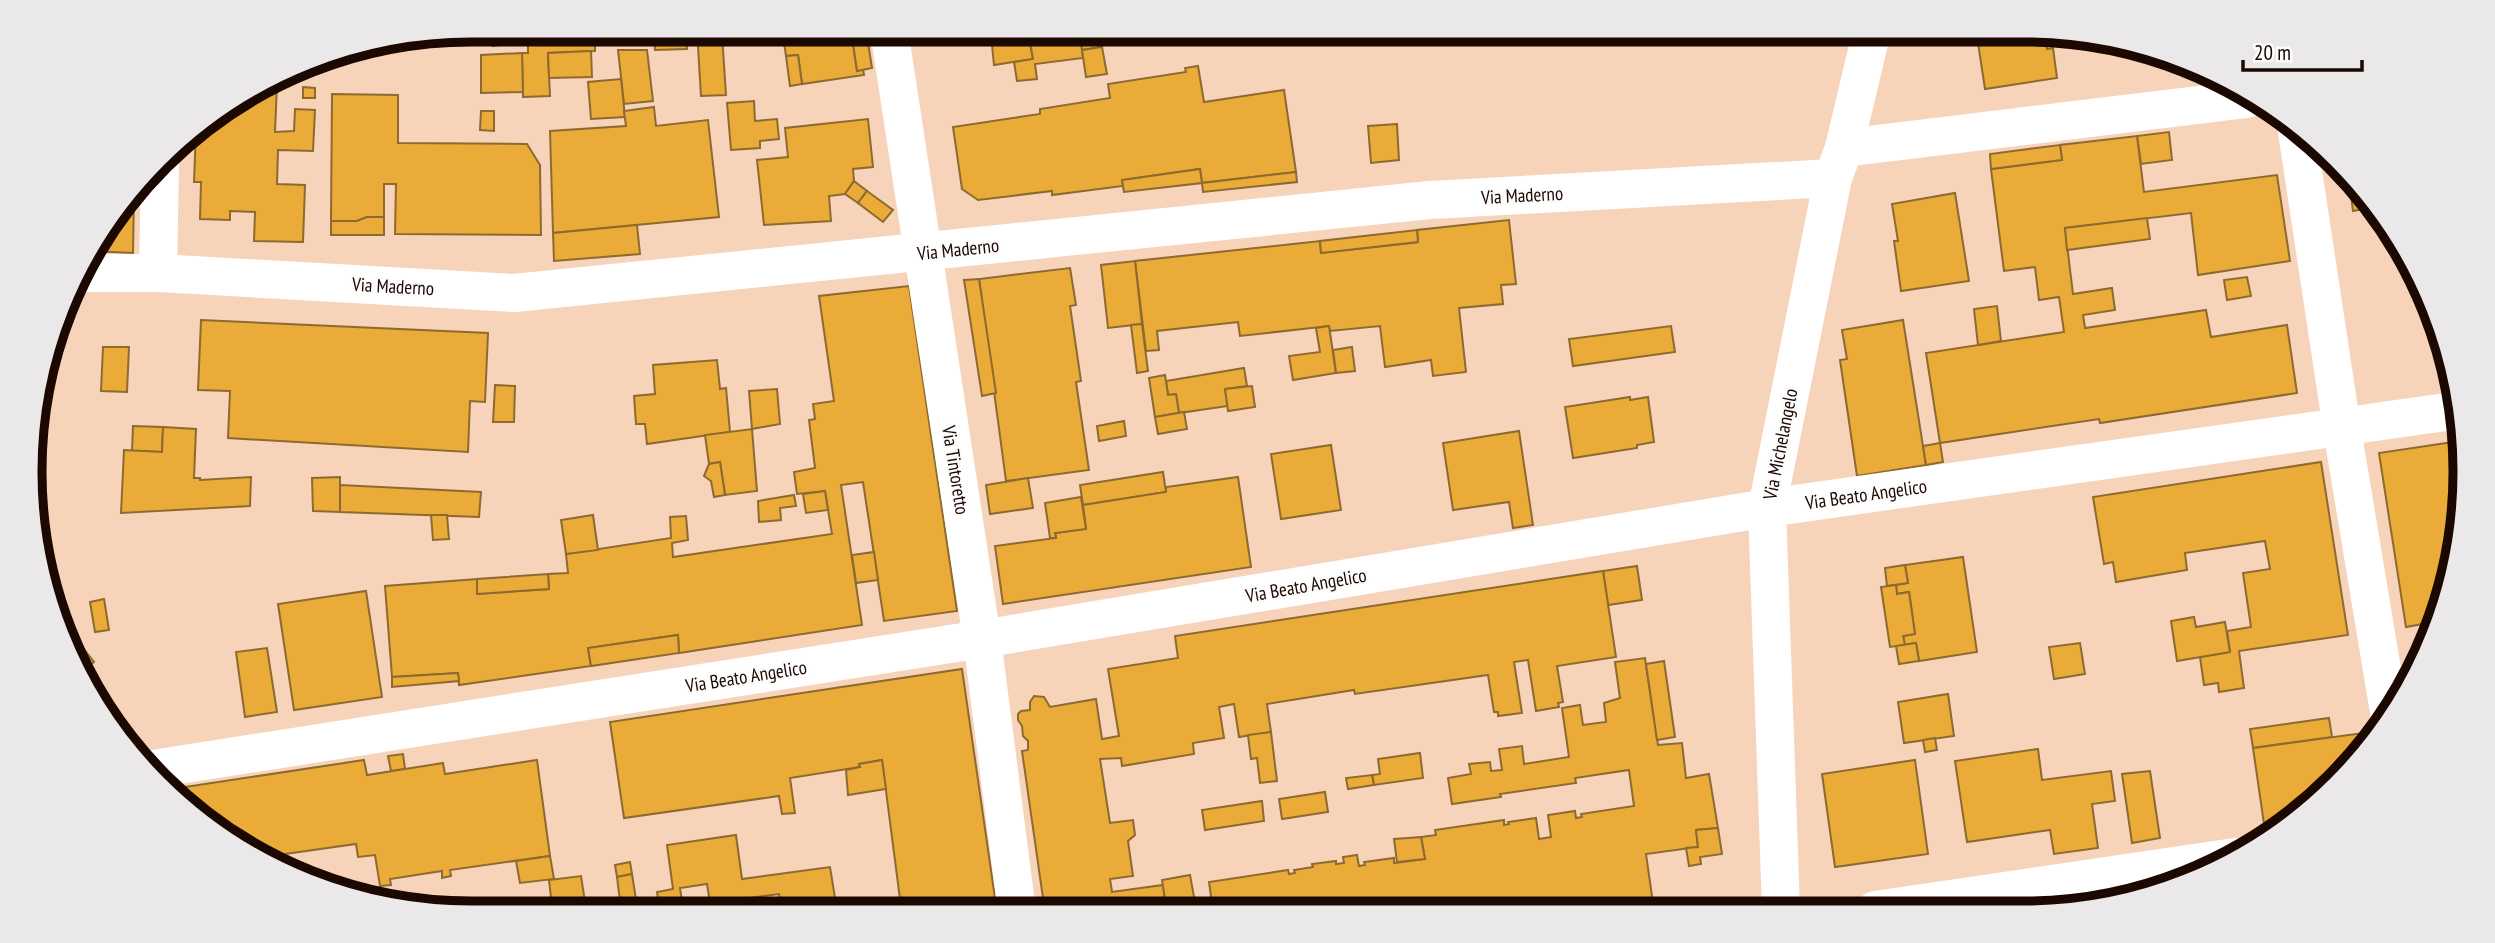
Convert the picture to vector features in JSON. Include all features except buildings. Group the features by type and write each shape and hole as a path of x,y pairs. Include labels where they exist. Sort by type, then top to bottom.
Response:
{"street":[{"name":"Via Tintoretto","path":"891,42 982,639 1016,901"},
{"name":"Via Michelangelo","path":"1781,901 1767,508 1839,163 1869,42"},
{"name":"Via Maderno","path":"91,273 158,273 514,293 1430,200 1839,163 2239,100"},
{"path":"2299,142 2387,700"},
{"path":"158,273 160,177"},
{"name":"Via Beato Angelico","path":"161,768 982,639 1767,508 2342,429 2449,412"},
{"path":"1936,901 2202,862"}]}
